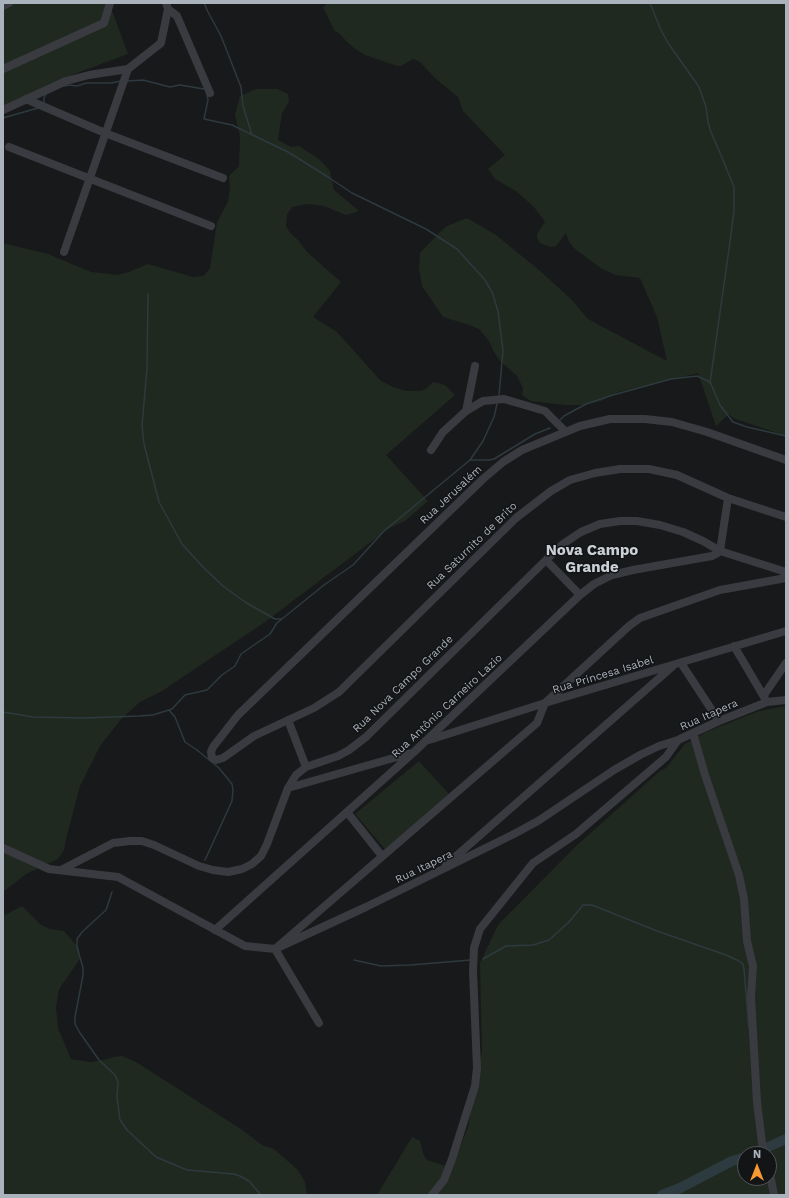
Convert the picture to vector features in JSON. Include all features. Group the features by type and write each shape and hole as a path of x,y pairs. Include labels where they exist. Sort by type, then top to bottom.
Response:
{"street":[{"path":"3,6 9,3"},
{"path":"3,68 104,23 110,3"},
{"path":"3,110 66,81 89,75 128,69 161,43 167,6"},
{"path":"167,6 177,16 210,93"},
{"path":"64,252 128,69"},
{"path":"26,99 105,133 223,178"},
{"path":"9,147 211,226"},
{"path":"466,411 475,366"},
{"path":"431,450 443,432 466,411 484,401 504,398 545,411 566,432"},
{"name":"Rua Jerusalém","path":"212,758 211,752 213,746 238,715 483,479 503,462 522,450 580,426 610,419 645,419 672,422 707,432 786,460"},
{"name":"Rua Saturnito de Brito","path":"212,758 216,760 223,758 254,736 314,708 338,692 516,518 551,491 570,480 594,473 620,469 649,469 677,475 728,498 786,517"},
{"path":"720,551 728,498"},
{"name":"Rua Nova Campo Grande","path":"61,870 113,843 130,841 142,841 154,845 199,866 213,870 228,872 242,869 252,864 261,856 267,844 288,788 296,775 306,767 343,753 366,737 563,544 581,532 600,524 620,521 637,521 677,531 703,541 720,551 786,572"},
{"name":"Rua Antônio Carneiro Lazio","path":"215,930 414,752 580,595 594,584 612,575 712,556 720,551"},
{"path":"546,560 580,595"},
{"path":"3,848 49,869 118,877 245,946 275,949 536,723 545,703 629,626 640,618 720,590 786,578"},
{"name":"Rua Princesa Isabel","path":"426,741 545,703 786,631"},
{"path":"734,646 766,698 786,663"},
{"path":"436,874 678,664 719,721"},
{"name":"Rua Itapera","path":"275,949 436,874 512,835 538,821 614,770 640,755 659,746 678,740 766,698 786,700"},
{"path":"288,720 306,767"},
{"path":"693,733 705,775 739,875 744,900 747,941 753,966 751,996 757,1102 763,1146"},
{"path":"432,1195 444,1180 475,1086 477,1068 473,971 474,948 480,929 533,863 576,834 666,756 678,740"},
{"path":"288,788 414,752"},
{"path":"346,812 382,856"},
{"path":"275,949 319,1023"}],"shaded area":[{"path":"3,3 108,3 128,54 77,73 3,106"},
{"path":"328,3 786,3 786,436 733,418 729,414 716,426 698,373 618,392 601,401 583,405 565,405 531,401 522,395 523,388 517,376 500,361 489,341 479,329 443,317 422,286 419,268 420,253 440,232 447,226 467,218 496,235 539,270 571,299 588,319 667,361 657,317 640,278 616,275 602,269 575,249 569,242 566,233 556,246 551,247 540,243 537,234 545,222 534,207 516,191 495,179 488,169 505,155 463,111 458,97 436,79 420,62 413,59 401,66 397,66 365,55 354,48 334,30 323,7"},
{"path":"256,89 277,89 288,94 289,102 282,113 278,140 291,147 299,146 320,160 330,171 334,190 358,210 357,212 346,215 324,206 307,204 292,207 287,215 286,226 290,233 298,240 307,252 341,282 313,317 337,332 381,381 406,391 420,391 426,389 433,382 445,385 455,395 386,455 428,501 405,521 388,529 265,622 162,691 140,702 122,718 100,746 80,786 64,850 58,859 26,874 3,892 3,243 48,254 91,272 118,275 148,264 193,277 204,276 210,268 217,222 228,202 230,188 229,176 239,166 240,136 235,115 240,96"},
{"path":"786,706 786,1195 377,1195 412,1137 420,1141 423,1153 427,1160 452,1168 468,1127 482,1051 480,963 498,925 576,846 660,771 666,768 685,744 706,732 759,711"},
{"path":"419,761 449,794 385,849 355,814"},
{"path":"22,906 40,924 50,929 64,931 79,948 80,959 59,989 56,1007 58,1028 71,1059 90,1062 122,1056 136,1062 241,1129 262,1145 274,1149 298,1170 305,1182 307,1195 3,1195 3,916"}],"waterway":[{"path":"204,3 221,36 241,87 243,106 252,135"},
{"path":"650,3 668,43 699,87 706,107 711,132 734,187 734,211 710,383"},
{"path":"127,81 143,80 170,87 180,85 204,89"},
{"path":"64,86 121,81"},
{"path":"44,104 46,94"},
{"path":"207,95 208,100 204,119 232,125 288,152 352,193 426,229 457,249 485,280 492,292 498,311 503,351 499,395"},
{"path":"3,118 38,108"},
{"path":"148,294 147,368 142,426 144,444 159,502 182,544 223,586 245,602 275,619 282,619"},
{"path":"560,420 564,416 586,404 613,395 671,379 697,376 711,384 720,405 733,422 747,427 786,436"},
{"path":"3,712 33,717 84,718 153,715 172,709 185,695 207,690 222,675 235,666 241,654 270,634 277,623 324,585 353,565 384,531 470,460 483,441 494,417 497,404"},
{"path":"470,460 494,459 535,434 550,428"},
{"path":"169,710 175,717 185,742 219,768 232,784 232,801 205,860"},
{"path":"112,892 106,910 82,932 77,939 77,947 83,968 83,975 75,1024 99,1060 115,1075 118,1082 117,1097 120,1120 127,1130 156,1157 187,1170 234,1174 240,1176 249,1181 261,1195"},
{"path":"483,959 506,946 533,945 549,940 569,922 583,905 592,905 657,931 726,955 743,964 749,1028"},
{"path":"354,960 381,966 471,960"},
{"path":"770,1146 786,1139"},
{"path":"662,1195 680,1188 737,1159"}],"district":[{"name":"Nova Campo Grande","path":"592,560"}]}
